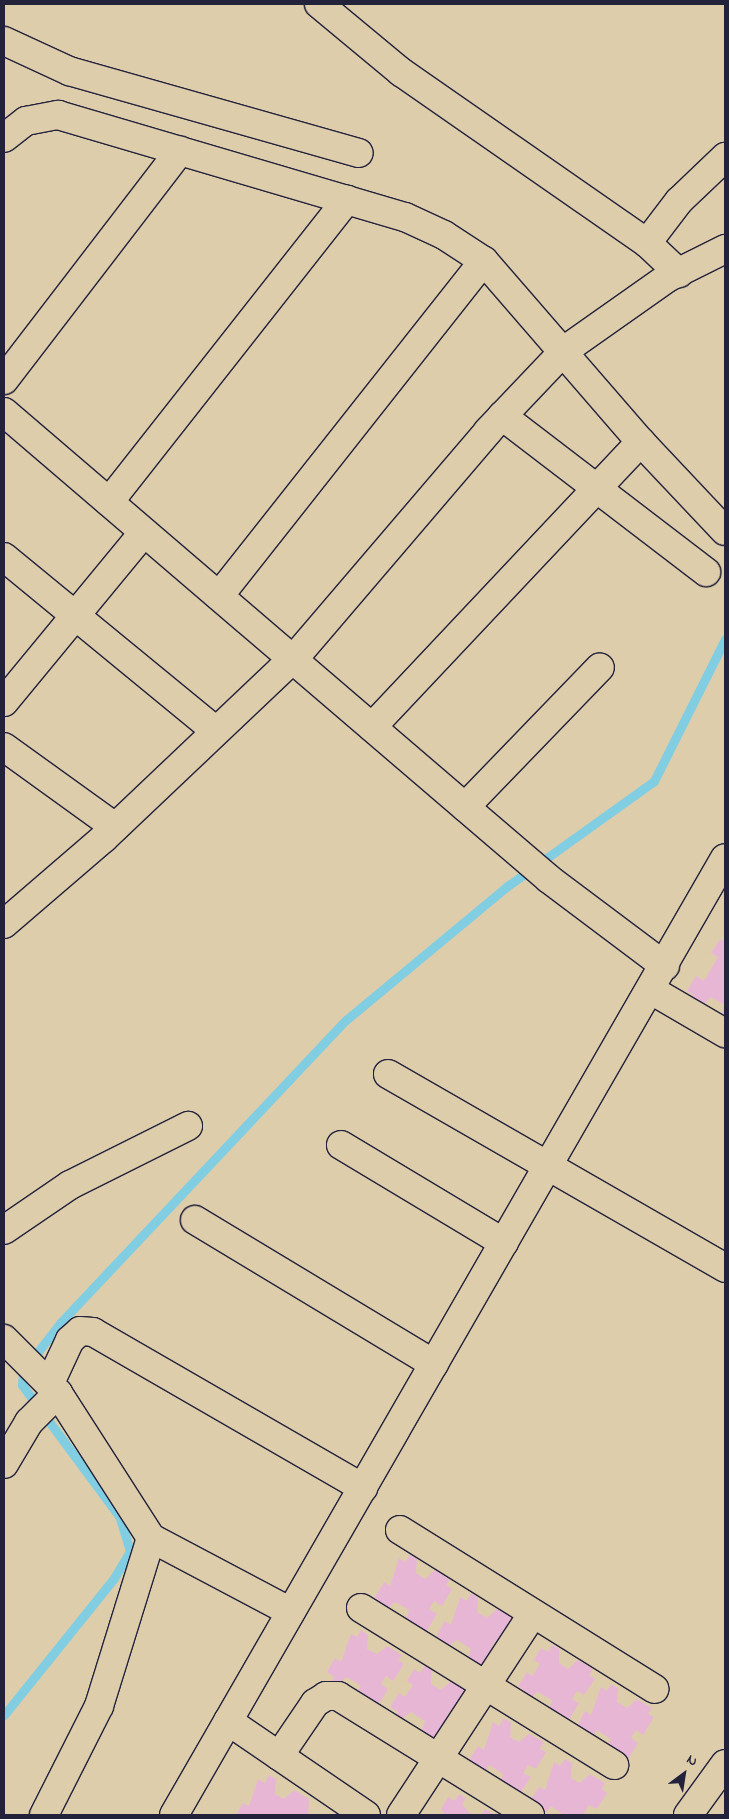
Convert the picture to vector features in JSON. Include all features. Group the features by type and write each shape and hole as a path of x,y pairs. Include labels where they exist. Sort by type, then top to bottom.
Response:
{"street":[{"path":"319,4 402,72 647,243 679,272"},
{"path":"4,41 69,71 359,153"},
{"path":"4,138 26,120 58,116 405,216 484,261 565,350 641,442 725,531"},
{"path":"4,380 180,151"},
{"path":"647,243 679,201 722,166"},
{"path":"109,502 347,200"},
{"path":"4,924 115,827 292,659 502,416 565,350 679,272 725,249"},
{"path":"219,596 484,261"},
{"path":"4,412 549,879 665,966"},
{"path":"502,416 706,572"},
{"path":"372,727 641,442"},
{"path":"4,702 144,532"},
{"path":"4,556 216,731"},
{"path":"465,807 600,667"},
{"path":"4,747 115,827"},
{"path":"174,1815 665,966 717,890 725,858"},
{"path":"651,990 725,1033"},
{"path":"388,1074 547,1168 725,1268"},
{"path":"4,1230 70,1185 188,1126"},
{"path":"341,1145 504,1242"},
{"path":"195,1220 434,1364"},
{"path":"4,1464 36,1381 70,1340 80,1332 93,1332 363,1488"},
{"path":"36,1381 151,1538 168,1551 291,1612"},
{"path":"400,1530 532,1615 654,1689"},
{"path":"44,1815 99,1706 151,1538"},
{"path":"361,1608 614,1765"},
{"path":"401,1815 532,1615"},
{"path":"279,1756 315,1703 326,1696 338,1696 530,1815"},
{"path":"228,1721 366,1815"},
{"path":"688,1815 725,1764"}],"building":[{"path":"720,939 725,942 725,1026 719,1022 724,1005 711,997 698,1010 688,1003 693,995 687,991 696,976 704,981 718,957 711,953"},
{"path":"410,1555 417,1559 416,1573 425,1579 435,1570 450,1579 446,1585 452,1589 442,1606 434,1601 429,1609 437,1614 426,1632 404,1627 409,1610 395,1602 385,1610 375,1597 384,1582 390,1586 399,1558 405,1562"},
{"path":"471,1593 478,1598 477,1612 487,1618 497,1609 512,1617 508,1624 514,1627 503,1644 496,1640 491,1648 498,1652 487,1670 465,1666 471,1649 457,1640 446,1648 437,1635 445,1621 451,1625 460,1597 467,1601"},
{"path":"361,1630 368,1635 367,1649 377,1654 387,1646 402,1655 398,1660 404,1664 393,1681 386,1676 381,1684 388,1689 377,1707 357,1692 361,1686 347,1677 336,1685 331,1682 334,1677 327,1672 335,1658 341,1662 351,1634 357,1637"},
{"path":"552,1645 559,1649 559,1663 568,1669 578,1660 593,1669 589,1675 595,1679 584,1695 577,1691 572,1699 579,1703 568,1721 547,1717 552,1700 538,1692 527,1699 522,1697 525,1691 518,1686 527,1672 532,1676 540,1664 534,1660 541,1648 548,1652"},
{"path":"425,1666 432,1670 431,1684 441,1690 451,1681 466,1690 462,1696 468,1699 457,1716 449,1712 445,1720 452,1724 441,1743 419,1738 425,1721 411,1712 400,1720 395,1718 398,1712 390,1707 399,1693 405,1697 413,1685 407,1681 414,1669 420,1673"},
{"path":"611,1684 618,1688 617,1702 627,1708 637,1699 652,1708 648,1714 654,1717 643,1735 636,1730 631,1738 638,1743 627,1761 607,1745 611,1739 597,1730 593,1737 581,1735 584,1730 577,1726 585,1711 591,1715 601,1687 607,1691"},
{"path":"504,1718 511,1723 510,1737 519,1742 529,1734 544,1742 540,1749 546,1752 536,1769 528,1765 523,1773 531,1777 519,1795 498,1791 503,1774 489,1765 485,1772 474,1770 477,1765 469,1760 478,1746 484,1750 493,1722 499,1726"},
{"path":"565,1759 572,1763 571,1778 580,1783 590,1774 605,1783 602,1789 607,1793 597,1809 589,1805 584,1813 588,1815 564,1815 551,1806 547,1812 530,1801 539,1787 545,1790 554,1762 560,1766"},
{"path":"269,1775 276,1779 275,1794 284,1799 294,1790 309,1799 308,1815 236,1815 243,1803 249,1806 258,1779 265,1783"},
{"path":"459,1794 466,1798 462,1804 471,1815 445,1815 441,1809 448,1797 455,1801"},
{"path":"485,1809 495,1815 481,1815"}],"waterway":[{"path":"4,1715 114,1578 130,1551 119,1516 22,1385 23,1371 61,1322 346,1020 506,887 654,781 725,639"}]}
